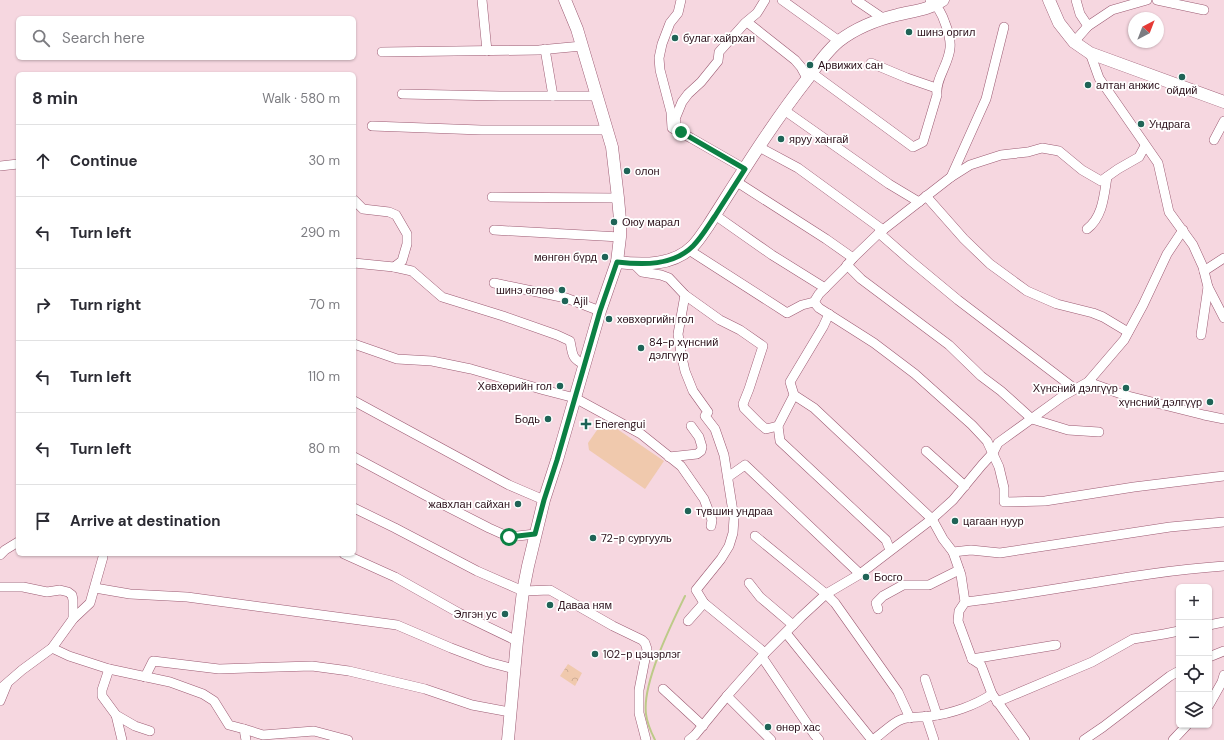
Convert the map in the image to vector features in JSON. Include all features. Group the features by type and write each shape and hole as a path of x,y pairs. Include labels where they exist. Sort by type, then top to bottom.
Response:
{"main road":[{"path":"508,740 516,642 523,591 535,534 600,311 617,262 620,237 620,220 612,147 577,29 565,0"},
{"path":"1049,0 1059,23 1074,42 1090,53 1224,102"},
{"path":"617,262 647,264 665,261 679,256 689,250 698,241 784,110 809,75 828,52 839,41 872,22 920,10 936,1"}],"street":[{"path":"482,0 488,50"},
{"path":"682,0 678,13 670,23 662,44 659,58 660,70 671,112 672,128 745,169"},
{"path":"681,132 675,118 682,102 718,61 719,52 757,13 765,0"},
{"path":"782,0 839,41"},
{"path":"856,0 884,19"},
{"path":"1076,0 1080,14 1088,26"},
{"path":"1074,42 1088,26 1112,10 1147,0"},
{"path":"1157,0 1204,10"},
{"path":"747,22 796,60 809,75 913,146 923,142 937,95 936,88 950,49 950,41 944,20 936,1"},
{"path":"951,177 986,99 1004,27"},
{"path":"382,52 545,49 582,46"},
{"path":"545,49 553,96"},
{"path":"1090,53 1099,78 1158,163 1170,212 1193,245 1204,271 1208,287 1224,318"},
{"path":"871,63 936,88"},
{"path":"402,94 596,96"},
{"path":"784,110 889,184 918,202"},
{"path":"1214,140 1224,121"},
{"path":"372,126 481,130 606,130"},
{"path":"689,250 787,313 802,305 814,302 850,261 881,231 951,177 970,165 1001,155 1028,152 1042,148 1058,151 1082,170 1101,181 1139,157 1145,146"},
{"path":"759,147 798,168 881,231 911,261 958,300 1075,389"},
{"path":"0,166 16,164"},
{"path":"1088,229 1100,213 1107,177"},
{"path":"737,182 826,239 850,261 861,279 949,345 981,376 1001,391 1032,419 1068,430 1099,432"},
{"path":"926,196 964,239 990,264 1027,291 1057,304 1103,317 1128,332"},
{"path":"492,197 618,198"},
{"path":"356,202 363,209 389,212 396,215 407,234 407,244 402,261 394,267"},
{"path":"715,215 825,288"},
{"path":"494,230 620,237"},
{"path":"692,738 764,655 826,594 860,574 932,519 953,500 994,453 998,443 1063,396 1088,382 1124,340 1143,305 1167,254 1183,230"},
{"path":"1204,271 1224,258"},
{"path":"356,263 412,270 442,298 500,315 570,341 573,357 576,361 585,365"},
{"path":"634,264 642,272 669,278 685,295 720,320 740,330 763,346 743,404 744,408 766,429 778,426"},
{"path":"494,284 566,298 600,311"},
{"path":"1201,335 1208,287"},
{"path":"685,295 678,334 684,347 685,371 693,391 708,412 705,416 715,429 724,455 734,518 733,533 729,546 721,559 696,590 704,603 764,655 819,740"},
{"path":"814,302 819,308 874,343 916,374 972,425 987,441 994,453 1004,488 1004,502 1044,501 1134,487 1224,476"},
{"path":"829,314 823,327 790,382 794,395 814,408 932,519 942,539 953,552 959,570 965,602"},
{"path":"356,345 397,359 432,361 471,369 575,398 641,434 681,466 704,499 712,520 711,526"},
{"path":"1088,382 1124,395 1224,419"},
{"path":"794,395 778,426 780,442 886,540 890,550"},
{"path":"356,402 509,485 544,500"},
{"path":"669,457 697,454 702,450 699,437 691,426"},
{"path":"926,451 965,486"},
{"path":"356,458 444,505 509,537 535,534"},
{"path":"728,477 745,465 860,574"},
{"path":"356,509 477,571 523,591 550,590 613,626 642,640 647,649 640,690 639,713 646,740"},
{"path":"953,552 971,550 1000,553 1170,527 1224,522"},
{"path":"755,536 835,603 898,692 910,718"},
{"path":"0,556 5,550 16,543"},
{"path":"0,701 4,686 22,670 52,648 73,619 90,603 103,556"},
{"path":"348,556 395,578 458,613 516,642"},
{"path":"1025,740 994,698 980,665 972,659 958,620 958,610 965,602 1008,597 1133,576 1224,566"},
{"path":"878,609 876,603 883,596 903,585 929,585 959,570"},
{"path":"749,583 760,597 793,625"},
{"path":"0,587 23,587 47,592 60,590 68,592 72,595 73,600 73,619"},
{"path":"95,588 130,594 187,597 397,624 482,660 514,668"},
{"path":"688,621 704,603"},
{"path":"1212,624 1224,622"},
{"path":"786,634 876,739 900,720 937,715 994,698 1092,662 1133,639 1176,632"},
{"path":"972,659 1056,645"},
{"path":"52,648 69,656 109,669 170,682 203,694 214,701 229,725 244,729 262,738 314,731 348,740"},
{"path":"1212,656 1224,651"},
{"path":"145,677 153,661 220,669 312,666 349,671 425,690 472,705 510,712"},
{"path":"109,669 102,690 102,696 116,715 122,740"},
{"path":"1084,740 1176,673"},
{"path":"1212,700 1222,682 1224,675"},
{"path":"925,679 937,715"},
{"path":"663,689 703,726"},
{"path":"727,696 771,740"},
{"path":"116,715 135,726 150,731"},
{"path":"926,716 934,740"},
{"path":"1173,740 1185,728"},
{"path":"244,729 246,740"},
{"path":"692,738 704,740"}],"green space":[{"path":"604,420 664,461 645,489 589,450 588,443"},
{"path":"568,664 582,673 575,686 560,676"}],"waterway":[{"path":"655,740 649,727 646,714 648,687 672,622 685,596"}],"place":[{"name":"шинэ оргил","path":"909,32"},
{"name":"булаг хайрхан","path":"675,38"},
{"name":"Арвижих сан","path":"810,65"},
{"name":"ойдий","path":"1182,77"},
{"name":"алтан анжис","path":"1088,85"},
{"name":"Ундрага","path":"1141,124"},
{"name":"яруу хангай","path":"781,139"},
{"name":"олон","path":"627,171"},
{"name":"Оюу марал","path":"614,222"},
{"name":"мөнгөн бүрд","path":"605,257"},
{"name":"шинэ өглөө","path":"562,290"},
{"name":"Ajil","path":"565,301"},
{"name":"хөвхөргийн гол","path":"609,319"},
{"name":"84-р хүнсний дэлгүүр","path":"641,348"},
{"name":"Хөвхөрийн гол","path":"560,386"},
{"name":"Хүнсний дэлгүүр","path":"1126,388"},
{"name":"хүнсний дэлгүүр","path":"1210,402"},
{"name":"Бодь","path":"548,419"},
{"name":"Enerengui","path":"586,424"},
{"name":"жавхлан сайхан","path":"518,504"},
{"name":"түвшин ундраа","path":"688,511"},
{"name":"цагаан нуур","path":"955,521"},
{"name":"72-р сургууль","path":"593,538"},
{"name":"Босго","path":"866,577"},
{"name":"Даваа ням","path":"550,605"},
{"name":"Элгэн ус","path":"505,614"},
{"name":"102-р цэцэрлэг","path":"595,654"},
{"name":"өнөр хас","path":"768,727"}],"route":[{"path":"509,537 535,534 540,512 557,460 600,311 617,262 630,264 653,264 675,258 685,253 698,241 745,169 681,132"}]}
